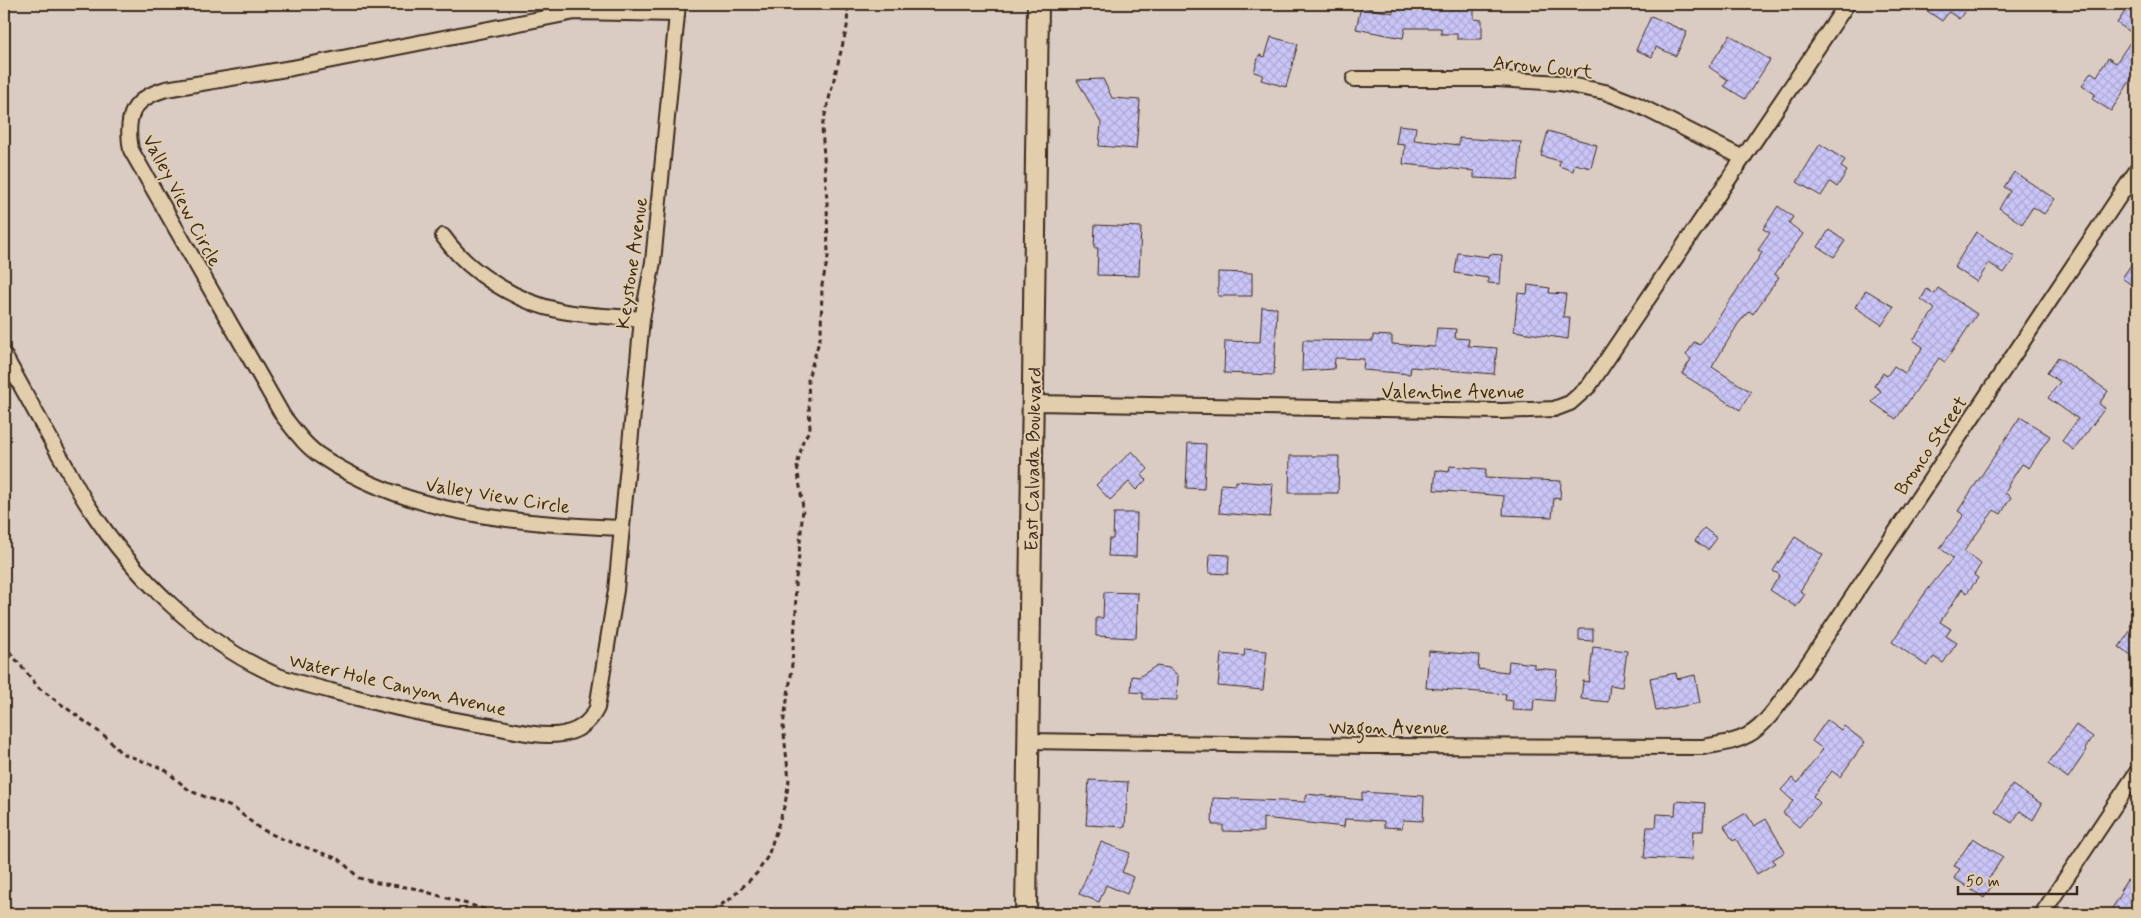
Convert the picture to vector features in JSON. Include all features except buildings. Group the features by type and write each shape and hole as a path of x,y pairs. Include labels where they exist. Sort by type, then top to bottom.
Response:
{"main road":[{"name":"East Calvada Boulevard","path":"1026,914 1038,4"}],"street":[{"name":"Valentine Avenue","path":"1034,403 1502,411 1554,409 1570,403 1589,386 1847,4"},
{"name":"Keystone Avenue","path":"622,528 642,318 653,262 678,9"},
{"name":"Valley View Circle","path":"622,528 560,525 480,515 418,501 377,487 322,457 304,443 283,416 130,150 128,133 130,117 138,104 148,94 166,89 292,68 575,12 678,9"},
{"name":"Arrow Court","path":"1354,79 1498,79 1560,83 1596,90 1636,104 1743,158"},
{"name":"Bronco Street","path":"1749,735 1762,724 1803,671 2137,170"},
{"path":"443,236 455,253 467,264 501,287 530,302 561,311 642,318"},
{"name":"Water Hole Canyon Avenue","path":"4,355 89,507 131,563 182,615 219,644 277,676 355,697 478,724 541,735 565,734 580,729 592,718 597,708 616,590 622,528"},
{"name":"Wagon Avenue","path":"1027,741 1370,746 1703,746 1729,743 1749,735"},
{"path":"2042,914 2137,772"}],"path":[{"path":"705,914 729,900 757,873 768,856 785,804 790,780 783,725 791,676 796,612 795,583 803,508 797,466 803,441 810,429 808,378 821,335 822,285 828,257 827,202 822,127 847,28 848,4"},
{"path":"4,645 38,688 106,737 121,753 164,769 190,791 234,808 259,828 282,839 339,859 359,878 413,888 501,914"}]}
